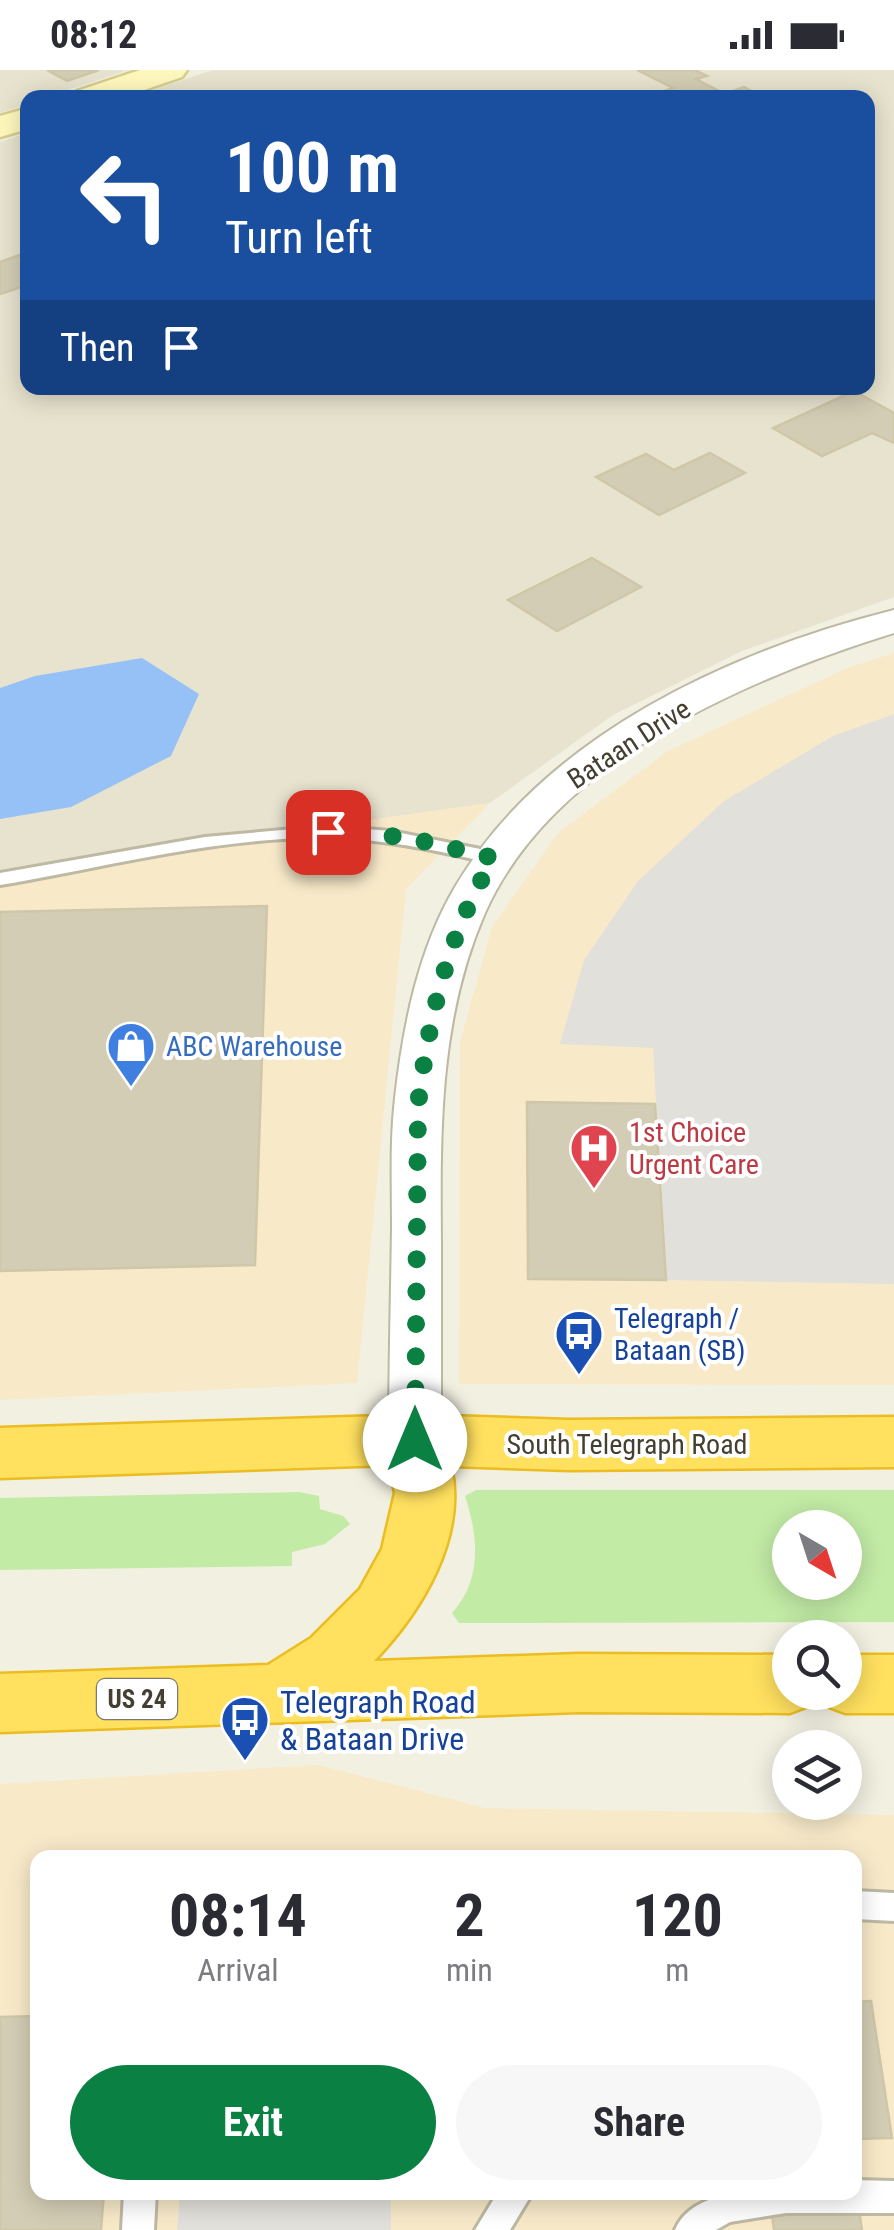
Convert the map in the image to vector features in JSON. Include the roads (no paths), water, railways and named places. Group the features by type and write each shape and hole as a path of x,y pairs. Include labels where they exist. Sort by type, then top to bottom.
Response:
{"highway":[{"name":"South Telegraph Road","path":"0,1453 415,1440 569,1445 894,1442"},
{"path":"275,1696 334,1658 383,1608 413,1552 426,1493 415,1440"},
{"name":"US 24","path":"0,1703 579,1683 772,1684"},
{"path":"862,1684 894,1684"}],"street":[{"path":"111,90 165,71"},
{"name":"Bataan Drive","path":"415,1440 418,1105 422,1068 458,928 494,858 527,818 570,778 632,735 724,684 799,652 894,621"}],"lane":[{"path":"0,879 260,836 328,832 405,837 494,858"},
{"path":"862,1906 894,1907"},
{"path":"862,2198 894,2197"},
{"path":"138,2230 140,2200"},
{"path":"491,2230 512,2200"},
{"path":"691,2230 703,2216 766,2200"}],"water":[{"path":"142,658 199,694 171,756 71,807 0,819 0,688 35,676"}],"place":[{"name":"ABC Warehouse","path":"131,1088"},
{"name":"1st Choice Urgent Care","path":"594,1190"},
{"name":"Telegraph / Bataan (SB)","path":"579,1376"},
{"name":"Telegraph Road & Bataan Drive","path":"245,1762"}]}
